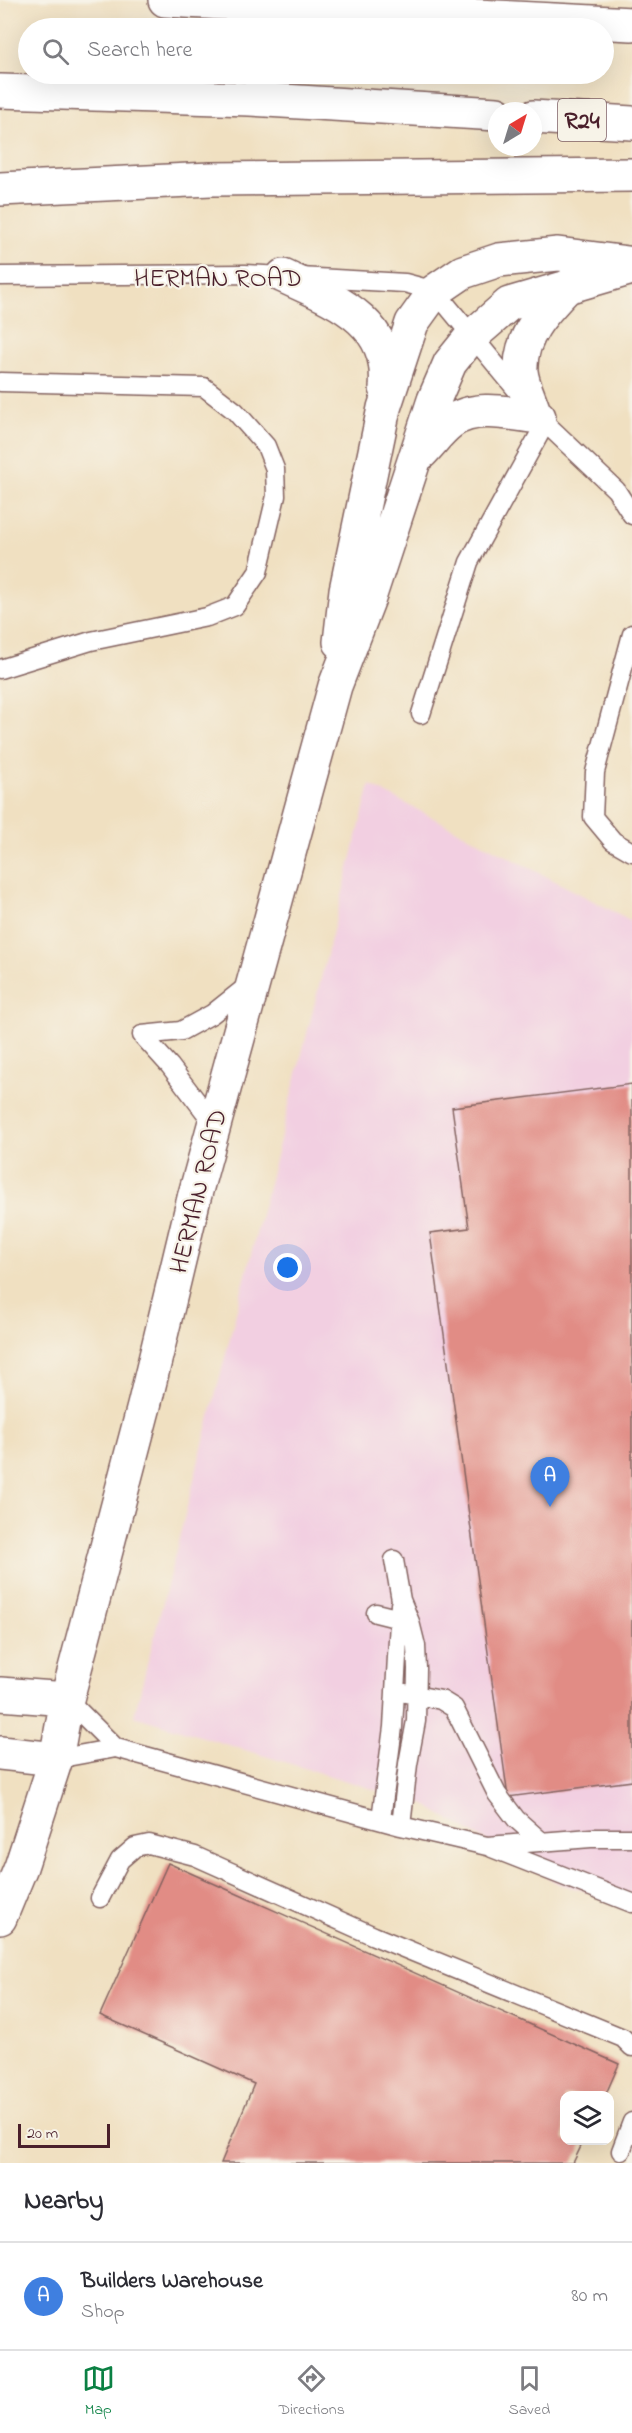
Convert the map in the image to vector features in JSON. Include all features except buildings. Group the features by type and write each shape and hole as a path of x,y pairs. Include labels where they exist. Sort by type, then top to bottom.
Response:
{"main road":[{"path":"165,0 515,18"},
{"path":"614,23 632,24"},
{"path":"0,91 250,99 488,113"},
{"name":"R24","path":"542,118 632,123"},
{"path":"0,189 211,179 632,175"},
{"name":"HERMAN ROAD","path":"335,686 346,590 384,408 412,323 435,291 463,272 499,260 558,254 632,266"},
{"name":"HERMAN ROAD","path":"0,1918 21,1867 56,1759 67,1699 144,1406 194,1198 335,686 369,598 434,400 450,363 471,337 509,304 632,266"},
{"path":"283,276 341,306 376,335 382,347 387,374 384,408"},
{"path":"417,457 452,422 469,412 539,418 521,374 522,357 531,330 544,311 568,286"},
{"path":"0,1694 67,1699"},
{"path":"0,1753 56,1759"}],"lane":[{"name":"HERMAN ROAD","path":"0,276 245,274 405,283 435,291"},
{"path":"435,291 539,418 597,470 616,490 632,515"},
{"path":"0,382 204,387 235,411 266,446 275,469 276,496 258,572 235,606 207,617 91,641 0,669"},
{"path":"421,714 469,562 539,418"},
{"path":"632,634 595,772 593,817 612,841 632,852"},
{"path":"214,1124 170,1066 142,1035 181,1031 212,1014 254,981"},
{"path":"394,1560 404,1620 416,1646 416,1721 408,1764 401,1826"},
{"path":"376,1613 404,1620"},
{"path":"381,1819 390,1757 404,1620"},
{"path":"395,1691 441,1700 454,1708 497,1794 516,1819 542,1842"},
{"path":"67,1699 116,1748"},
{"path":"56,1759 116,1748 401,1826 487,1846 632,1903"},
{"path":"487,1846 591,1838 632,1839"},
{"path":"100,1898 120,1860 135,1847 148,1845 195,1856 374,1936 623,2038 632,2047"},
{"path":"621,2151 632,2122"}],"shaded area":[{"path":"370,785 632,921 632,1904 559,1884 425,1805 134,1716"}],"place":[{"name":"Builders Warehouse","path":"550,1507"}]}
